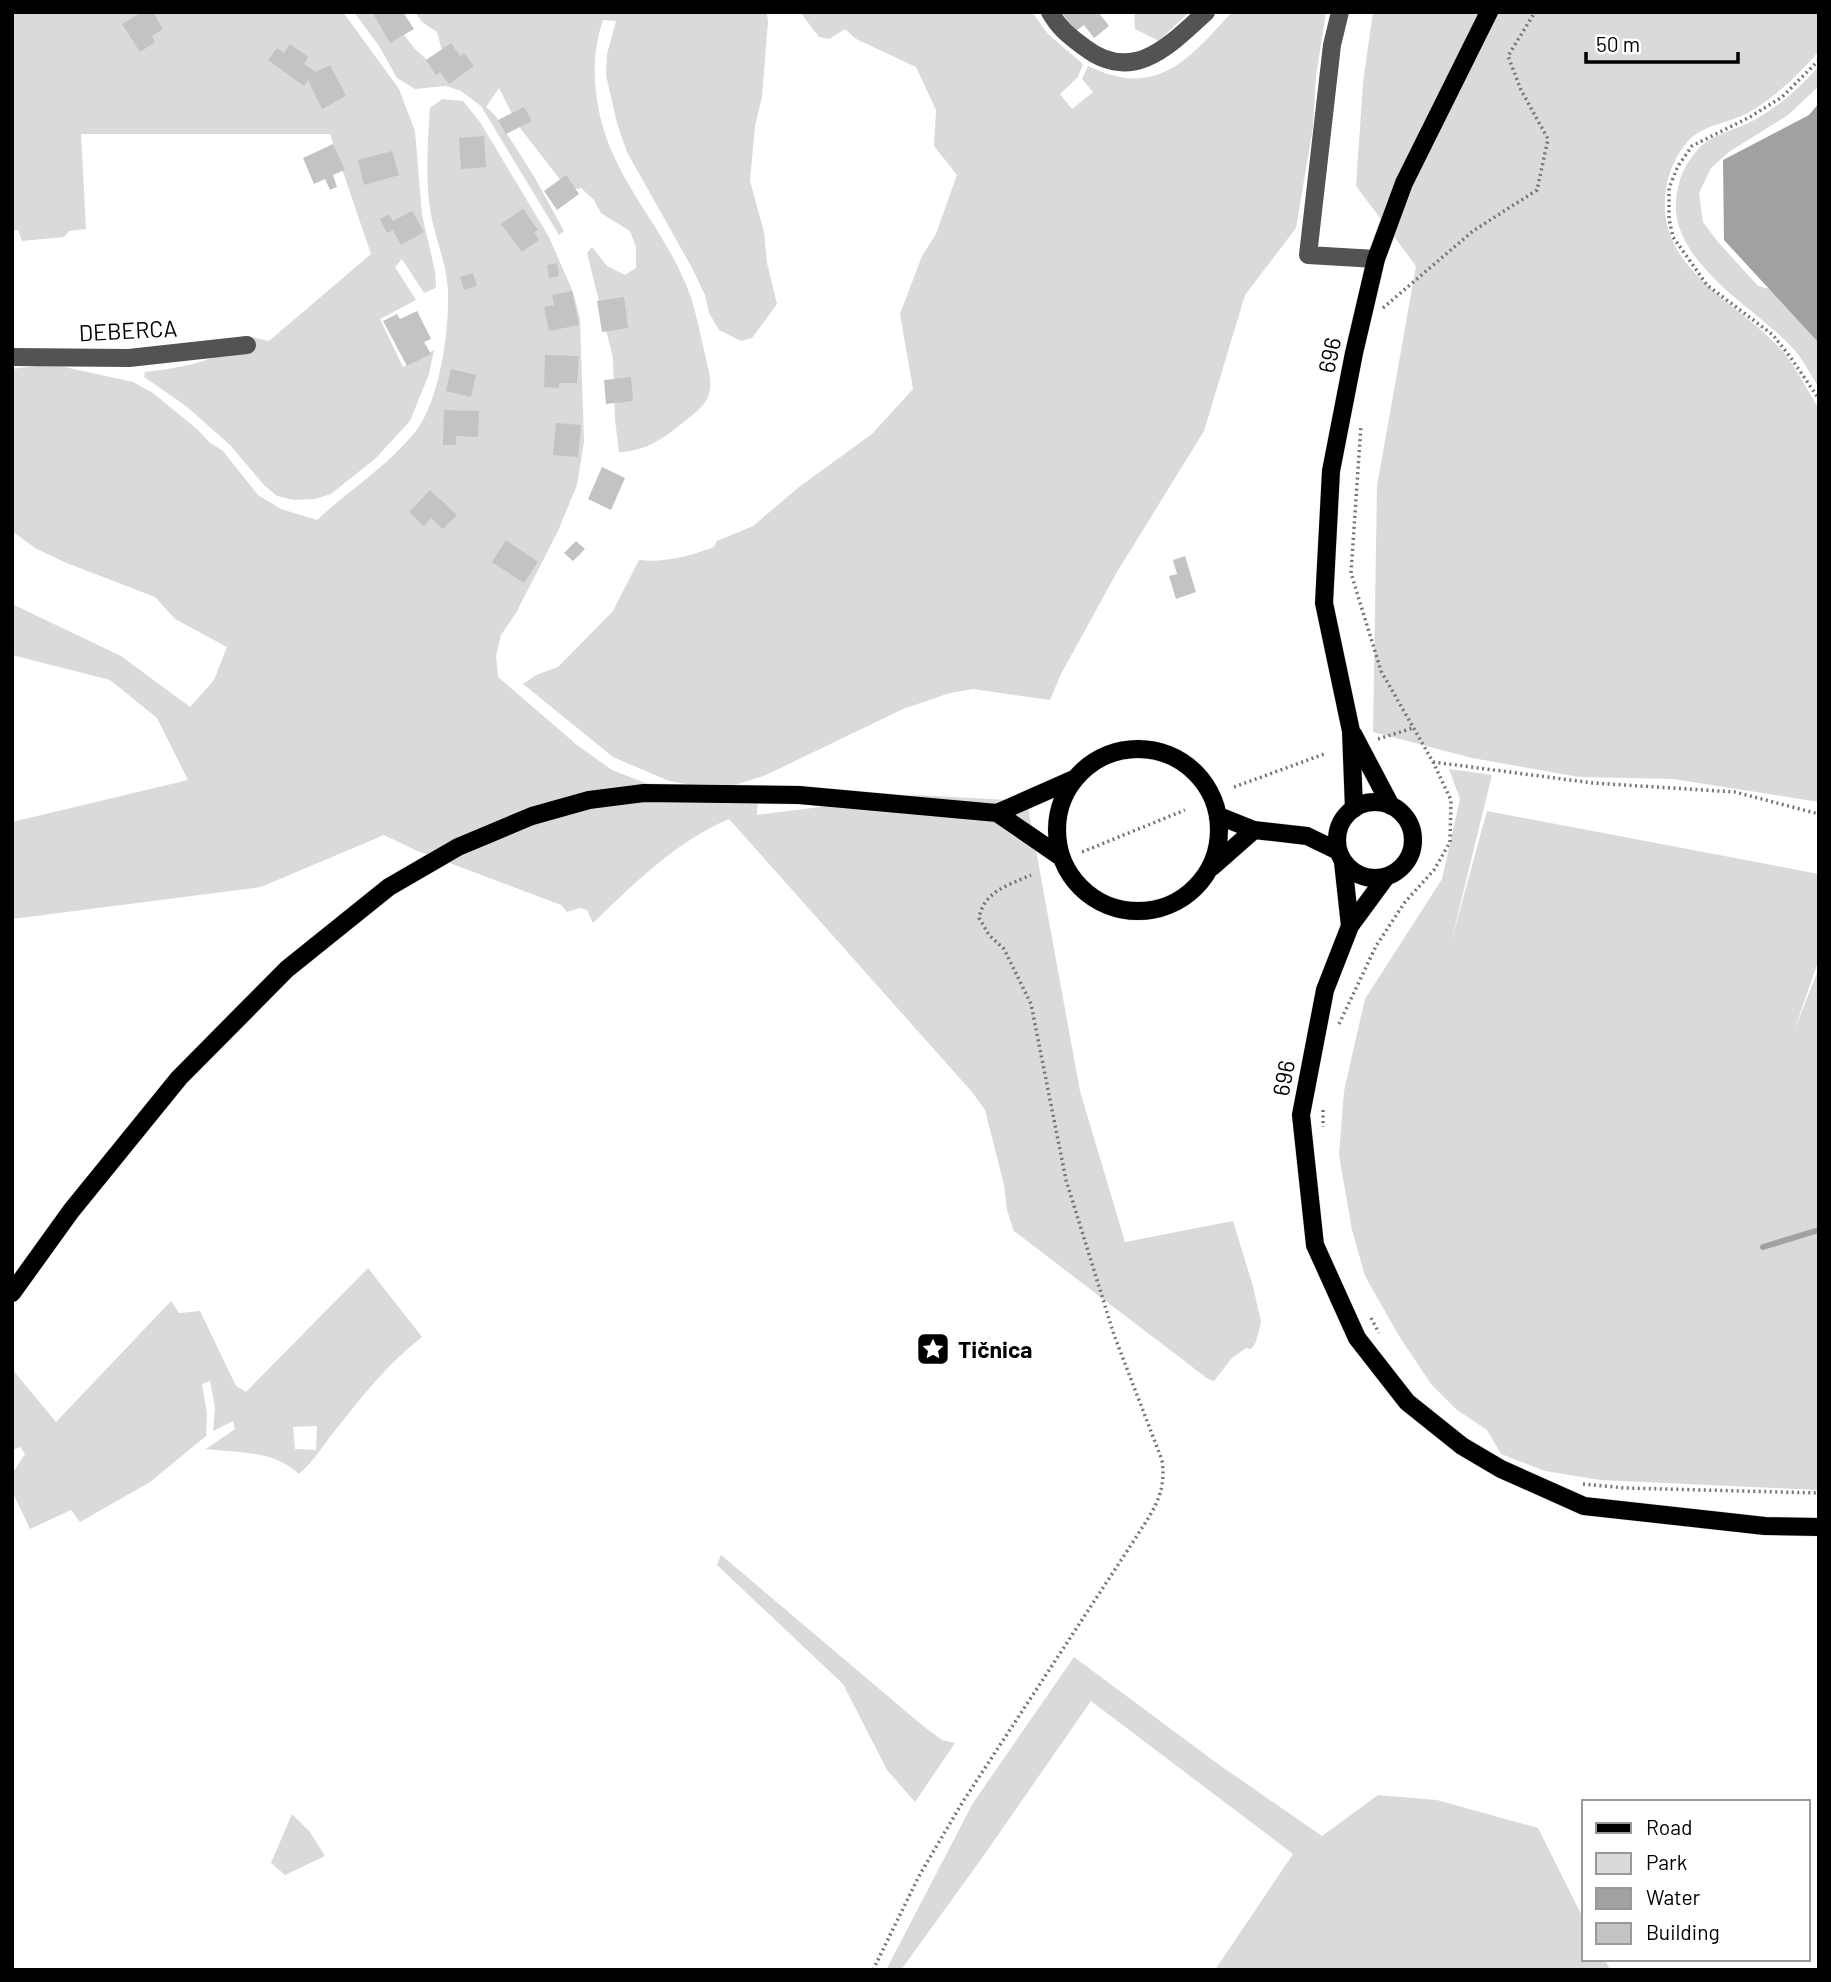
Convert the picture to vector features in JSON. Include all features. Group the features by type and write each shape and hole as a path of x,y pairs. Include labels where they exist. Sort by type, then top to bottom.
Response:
{"main road":[{"name":"696","path":"1354,809 1351,731 1324,603 1331,471 1354,353 1377,259 1404,183 1489,12"},
{"name":"696","path":"1351,731 1391,806 1402,814 1413,837 1412,850 1406,862 1386,877 1350,926 1325,990 1301,1115 1315,1245 1357,1338 1407,1402 1462,1446 1501,1469 1584,1506 1765,1526 1819,1527"},
{"path":"12,1293 71,1211 179,1078 277,979 389,887 458,847 532,816 589,800 644,793 799,795 998,813 1074,779 1094,761 1119,751 1145,748 1171,755 1194,770 1210,791 1219,816 1219,843 1211,868"},
{"path":"1074,779 1061,803 1056,830 1061,857 1073,880 1094,899 1119,910 1146,912 1172,905 1195,890 1211,868 1254,830"},
{"path":"1219,816 1254,830 1307,836 1339,827 1354,809 1366,803 1391,806"},
{"path":"998,813 1061,857"},
{"name":"696","path":"1339,827 1336,839 1341,856 1350,926"},
{"path":"1307,836 1341,856 1351,870 1362,876 1386,877"}],"street":[{"path":"1050,12 1059,28 1094,55 1125,64 1163,51 1206,12"},
{"path":"1340,12 1332,46 1308,255 1377,259"},
{"name":"DEBERCA","path":"12,357 130,358 247,345"}],"path":[{"path":"1382,309 1473,230 1536,190 1548,139 1521,90 1508,57 1535,12"},
{"path":"1819,60 1782,97 1750,117 1692,146 1678,166 1669,188 1669,219 1673,237 1707,285 1773,335 1819,399"},
{"path":"1338,1026 1376,946 1405,902 1434,870 1450,842 1451,800 1433,762 1381,671 1351,573 1362,413"},
{"path":"1378,739 1413,728"},
{"path":"1234,787 1327,753"},
{"path":"1433,762 1593,783 1735,792 1819,814"},
{"path":"1082,852 1185,810"},
{"path":"873,1970 919,1876 962,1803 1158,1501 1165,1479 1162,1460 1114,1335 1066,1180 1031,1004 1004,949 989,935 979,918 981,905 997,891 1031,875"},
{"path":"1323,1107 1323,1134"},
{"path":"1364,1308 1383,1340"},
{"path":"1582,1484 1625,1488 1819,1493"}],"green space":[{"path":"12,12 343,12 399,89 415,131 422,215 435,271 436,288 424,293 402,259 395,267 416,300 380,319 403,367 434,350 429,374 410,421 376,458 331,494 315,499 294,500 277,496 264,485 230,445 186,406 144,377 145,372 186,366 211,358 247,336 269,341 371,254 330,134 81,134 86,229 69,231 64,237 22,241 18,230 12,230"},
{"path":"354,12 386,12 415,49 436,68 446,66 437,32 422,22 415,12 771,12 767,14 762,97 755,126 750,181 764,232 767,263 777,304 752,338 741,341 719,330 709,313 705,295 692,268 627,152 606,75 607,54 616,21 603,20 599,35 595,83 600,115 609,145 626,180 676,263 695,313 709,370 710,388 707,398 693,415 652,444 619,452 613,358 587,253 592,247 607,266 625,275 636,268 636,247 630,231 601,213 594,200 581,188 569,191 517,124 499,88 486,107 495,115 535,178 564,231 559,235 481,106 461,91 446,86 415,89 397,78 379,46"},
{"path":"800,12 1032,12 1048,34 1083,64 1078,77 1060,94 1072,109 1093,92 1082,79 1088,66 1112,75 1133,78 1152,76 1169,70 1185,59 1232,12 1326,12 1316,76 1313,127 1296,228 1245,295 1204,431 1117,572 1061,674 1050,700 973,689 950,693 903,709 766,775 735,785 709,788 669,781 613,757 523,684 536,675 558,667 613,611 639,560 668,560 696,553 714,547 717,541 753,526 799,487 872,434 913,389 900,314 922,256 936,234 957,175 934,146 936,110 916,67 856,39 845,29 829,39 819,37"},
{"path":"1134,12 1189,12 1159,41 1135,29"},
{"path":"1373,12 1819,12 1819,51 1794,78 1756,108 1698,133 1682,148 1667,182 1666,218 1673,242 1687,264 1704,283 1767,335 1785,354 1819,409 1819,802 1673,779 1579,777 1472,758 1373,732 1377,486 1416,266 1356,186 1363,83"},
{"path":"1819,66 1819,86 1788,115 1729,152 1711,168 1699,193 1703,222 1718,242 1758,286 1789,294 1819,328 1819,388 1789,344 1713,277 1696,258 1683,238 1676,216 1677,192 1682,173 1701,146 1772,109"},
{"path":"442,99 463,101 480,122 549,237 573,292 580,319 584,442 577,485 558,531 516,613 501,635 496,656 498,677 577,745 612,770 661,789 758,787 757,815 916,795 1027,801 1080,1091 1125,1242 1233,1221 1261,1322 1256,1342 1251,1349 1246,1348 1232,1358 1214,1381 1014,1231 985,1110 972,1092 729,819 709,828 673,851 593,923 587,910 580,908 567,912 561,905 415,850 384,835 261,887 12,919 12,822 188,780 157,718 110,680 12,655 12,604 121,656 190,707 214,680 227,647 175,619 155,597 64,562 35,548 12,531 12,369 51,364 133,382 153,393 210,443 223,451 258,495 281,509 317,520 405,444 424,418 437,384 445,345 448,293 446,273 430,209 427,159 430,108"},
{"path":"1449,769 1492,775 1451,942 1487,811 1819,874 1819,959 1794,1031 1819,968 1819,1490 1600,1480 1545,1471 1501,1454 1487,1430 1457,1410 1431,1384 1399,1336 1365,1276 1352,1230 1339,1155 1344,1091 1365,999 1442,879 1460,799"},
{"path":"368,1268 422,1337 397,1358 375,1382 299,1474 289,1466 267,1457 206,1449 235,1429 233,1421 213,1431 215,1408 210,1381 202,1384 207,1414 206,1436 150,1482 80,1522 71,1510 30,1529 12,1491 12,1474 25,1454 20,1447 12,1450 12,1369 56,1422 171,1301 179,1313 200,1311 236,1386 246,1392","holes":["317,1426 316,1450 295,1449 293,1427"]},
{"path":"721,1555 922,1725 942,1740 955,1743 915,1802 887,1770 843,1684 717,1565"},
{"path":"1074,1657 1218,1764 1322,1836 1378,1795 1437,1800 1538,1828 1582,1916 1582,1961 1606,1961 1610,1970 1215,1970 1293,1854 1091,1701 901,1970 886,1970 973,1803"},
{"path":"292,1814 310,1832 325,1856 285,1875 271,1863"}],"water":[{"path":"1819,103 1819,343 1724,240 1723,160 1809,115"}],"building":[{"path":"142,12 153,12 163,29 152,36 155,42 140,52 122,24"},
{"path":"372,12 403,12 414,29 390,43"},
{"path":"1061,12 1098,12 1109,26 1094,38 1084,25 1076,31"},
{"path":"451,43 460,56 464,53 474,66 449,84 440,72 436,75 426,60"},
{"path":"290,44 308,57 304,64 316,72 330,65 346,96 322,109 308,80 304,86 268,60 277,48 284,53"},
{"path":"524,107 532,121 506,134 498,120"},
{"path":"484,136 486,167 461,169 459,138"},
{"path":"333,144 345,170 333,175 337,187 330,190 325,179 314,184 303,158"},
{"path":"392,151 399,175 364,185 358,160"},
{"path":"566,175 579,194 557,210 544,191"},
{"path":"523,209 538,230 534,232 539,240 522,252 501,224"},
{"path":"412,211 424,232 401,245 393,230 387,233 380,219 389,214 393,221"},
{"path":"557,263 559,276 549,278 547,265"},
{"path":"473,273 477,286 464,290 460,277"},
{"path":"572,291 579,325 549,331 544,307 554,305 552,295"},
{"path":"624,297 628,328 602,332 597,301"},
{"path":"417,311 431,339 424,342 431,354 407,366 383,321 397,314 400,319"},
{"path":"545,355 579,356 577,383 559,383 559,388 544,387"},
{"path":"451,369 476,375 471,397 446,391"},
{"path":"631,377 633,401 606,404 604,380"},
{"path":"444,410 479,411 478,437 456,436 456,445 443,445"},
{"path":"556,423 581,425 578,457 553,455"},
{"path":"602,467 625,478 611,510 588,499"},
{"path":"430,490 457,515 443,529 431,518 424,526 409,512"},
{"path":"506,540 538,562 524,583 492,562"},
{"path":"576,541 585,549 573,561 564,553"},
{"path":"1185,556 1196,592 1176,599 1169,576 1177,574 1173,560"}],"waterway":[{"path":"1763,1247 1819,1230"}],"place":[{"name":"Tičnica","path":"933,1349"}]}
